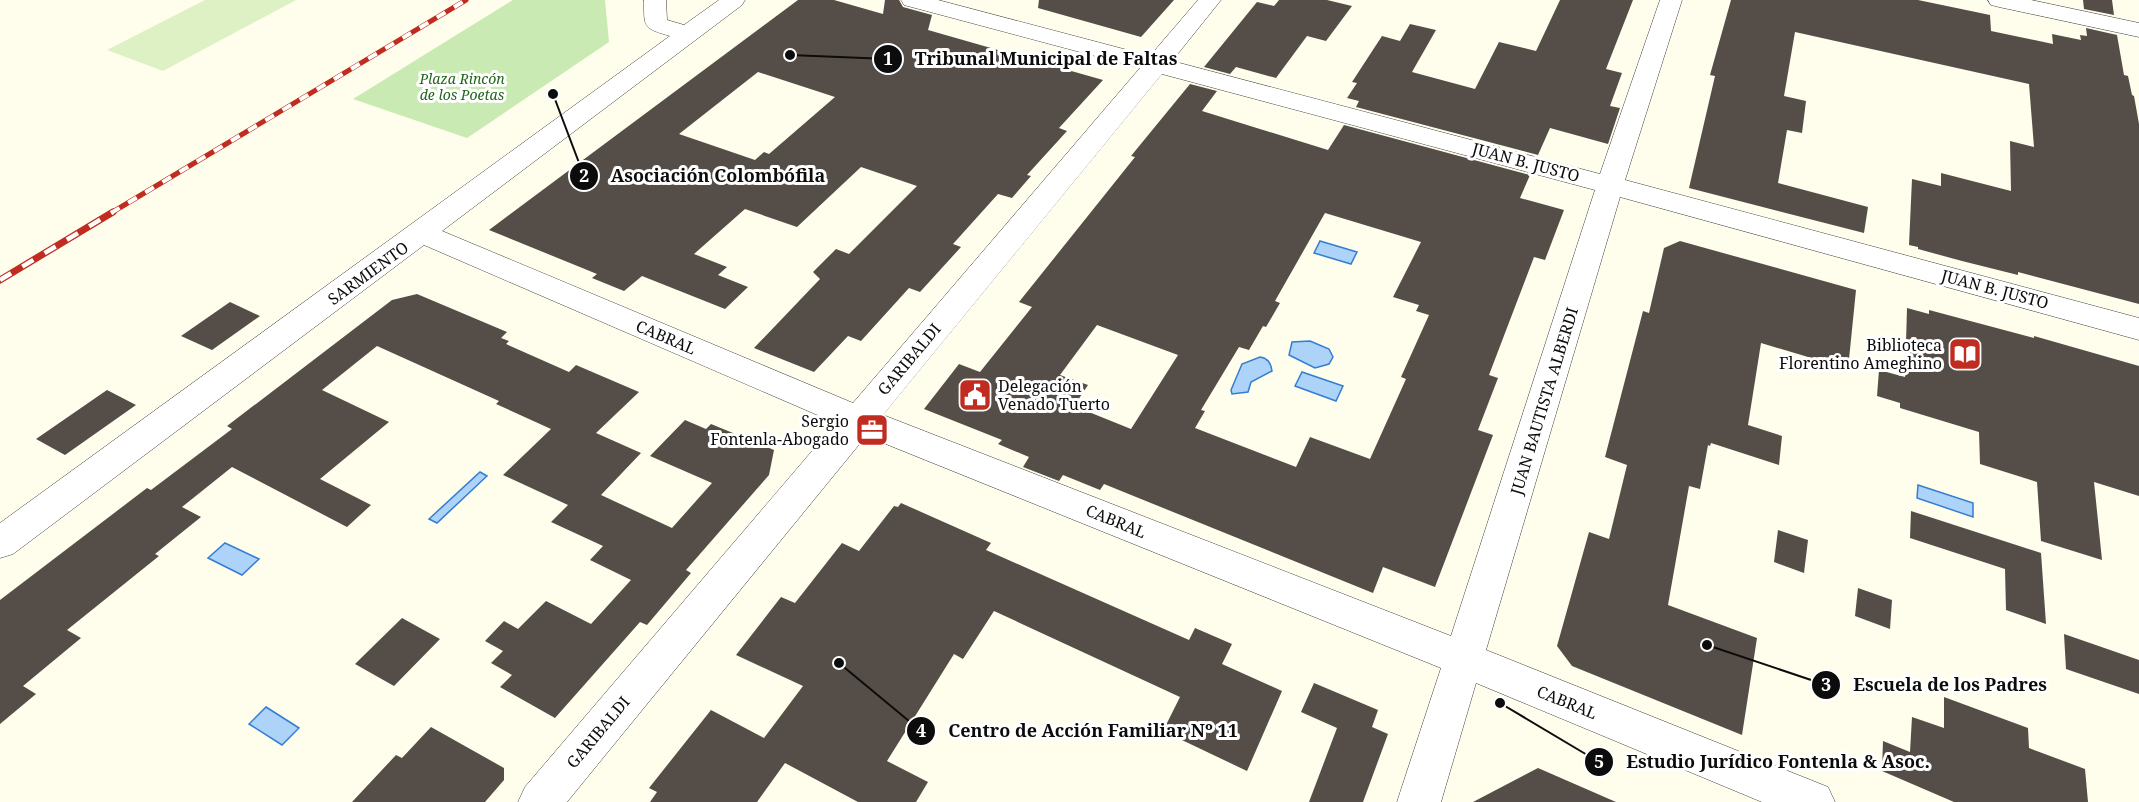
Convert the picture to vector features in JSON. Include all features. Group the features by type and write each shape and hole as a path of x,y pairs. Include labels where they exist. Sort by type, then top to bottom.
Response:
{"street":[{"path":"655,0 656,24 688,34"},
{"name":"SARMIENTO","path":"0,543 734,0"},
{"name":"JUAN B. JUSTO","path":"912,0 1610,185 2139,329"},
{"name":"GARIBALDI","path":"540,802 1210,0"},
{"name":"JUAN BAUTISTA ALBERDI","path":"1419,802 1610,185 1671,0"},
{"path":"1999,0 2139,30"},
{"name":"CABRAL","path":"422,233 858,419 1464,660 1813,802"}],"green space":[{"path":"205,0 296,0 163,71 107,50"},
{"name":"Plaza Rincón de los Poetas","path":"513,0 605,0 609,42 467,138 353,99"}],"water":[{"path":"1320,241 1357,252 1351,264 1314,253"},
{"path":"1310,341 1329,349 1333,357 1329,364 1315,368 1289,355 1292,342"},
{"path":"1260,357 1269,361 1272,371 1251,382 1248,392 1232,394 1231,390 1242,364"},
{"path":"1302,372 1343,386 1336,401 1295,386"},
{"path":"480,472 487,476 437,523 429,519"},
{"path":"1918,485 1973,503 1973,517 1917,498"},
{"path":"225,543 259,559 242,575 208,558"},
{"path":"266,707 299,728 282,745 249,724"}],"building":[{"path":"798,0 834,0 883,14 885,0 899,0 903,7 932,15 928,30 1103,80 1059,128 1067,131 1027,175 1031,176 1012,198 998,194 953,244 961,247 920,292 909,288 861,341 848,336 814,372 754,348 820,279 813,272 836,249 849,254 917,186 861,167 797,227 745,209 694,254 727,267 718,275 748,287 725,309 642,276 624,291 592,278 597,274 489,230","holes":["758,72 835,97 769,154 764,152 755,160 679,134"]},
{"path":"1039,0 1174,0 1141,37 1038,8"},
{"path":"1279,0 1327,0 1352,6 1326,41 1307,36 1276,78 1236,67 1230,74 1204,67 1257,2 1274,6"},
{"path":"1560,0 1633,0 1606,69 1622,73 1610,106 1620,108 1608,144 1550,128 1538,155 1356,107 1359,101 1347,98 1357,83 1352,82 1382,36 1400,41 1410,24 1436,30 1412,72 1475,89 1499,42 1536,51"},
{"path":"1731,0 1918,0 1990,15 1991,31 2053,44 2052,34 2081,40 2080,35 2087,36 2086,28 2117,35 2124,75 2128,76 2139,124 2139,304 2018,272 2018,275 1962,261 1909,245 1912,179 1941,186 1941,173 2011,191 2010,141 2034,147 2029,84 1795,32 1784,96 1806,101 1802,133 1787,130 1778,183 1868,207 1864,233 1689,188 1715,76 1710,75"},
{"path":"2083,0 2112,0 2114,15 2084,9"},
{"path":"1190,84 1217,91 1202,111 1328,150 1344,125 1530,175 1520,198 1564,210 1545,260 1534,257 1489,375 1498,378 1478,430 1493,435 1435,587 1383,567 1373,593 1104,484 1100,490 1063,475 1059,481 1023,467 1029,457 998,444 1002,440 924,409 959,364 980,372 1032,307 1019,302 1135,157 1131,156","holes":["1325,213 1421,242 1393,297 1419,305 1416,311 1429,315 1401,377 1406,379 1370,459 1310,437 1296,467 1195,428 1205,411 1201,410 1239,347 1249,350 1263,326 1266,327 1280,303 1275,301","1097,325 1178,355 1131,429 1074,406 1088,385 1060,375"]},
{"path":"1680,241 1856,290 1848,369 1761,343 1748,425 1782,436 1779,465 1711,443 1710,446 1708,445 1700,489 1689,486 1668,605 1757,638 1742,735 1572,666 1557,646 1589,532 1609,539 1627,465 1605,457 1643,311 1649,313 1664,248"},
{"path":"417,294 507,332 501,338 509,341 506,344 569,372 576,365 639,392 596,433 641,453 601,495 672,528 712,483 650,456 685,420 706,429 711,424 774,450 769,475 686,570 691,573 647,625 640,622 555,718 500,687 512,675 491,663 503,651 485,641 504,621 518,629 546,601 591,624 631,580 590,560 603,546 551,522 568,505 503,475 551,429 496,404 499,401 377,346 322,390 389,422 320,479 371,505 347,527 232,467 182,507 201,517 155,554 159,556 67,630 81,638 23,686 36,694 0,724 0,600 147,488 151,490 232,429 227,426 392,300"},
{"path":"230,302 260,316 212,350 181,336"},
{"path":"1907,308 1929,314 1929,310 2034,338 2034,336 2139,366 2139,496 2094,482 2102,560 2041,541 2037,482 1980,464 1979,432 1900,408 1900,403 1877,396 1879,370 1905,377"},
{"path":"107,390 136,405 65,455 36,439"},
{"path":"901,503 991,543 986,550 1189,640 1195,628 1232,644 1222,664 1282,691 1247,771 1163,731 1180,697 994,611 963,659 954,654 887,761 928,782 916,802 858,802 785,763 757,802 650,802 657,792 649,788 711,710 764,738 803,686 736,655 781,597 795,603 842,543 859,551 894,506 898,507"},
{"path":"1911,511 2041,553 2046,624 2006,610 2005,569 1910,538"},
{"path":"1778,530 1808,540 1804,573 1774,562"},
{"path":"1858,588 1892,600 1890,629 1855,616"},
{"path":"402,618 440,639 394,686 355,664"},
{"path":"2064,634 2139,660 2139,694 2066,669"},
{"path":"1314,683 1378,710 1372,727 1388,734 1363,802 1309,802 1337,728 1301,712"},
{"path":"1944,697 2028,728 2029,748 2085,769 2088,802 1954,802 1882,771 1883,741 1910,752 1912,717 1944,728"},
{"path":"431,727 504,768 504,780 485,802 352,802 396,755 402,758"},
{"path":"1538,768 1616,802 1473,802"}],"railway":[{"path":"111,213 466,0"},
{"path":"0,280 113,212"}],"place":[{"name":"Tribunal Municipal de Faltas","path":"790,55"},
{"name":"Asociación Colombófila","path":"553,94"},
{"name":"Biblioteca Florentino Ameghino","path":"1965,354"},
{"name":"Delegación Venado Tuerto","path":"975,395"},
{"name":"Sergio Fontenla-Abogado","path":"872,430"},
{"name":"Escuela de los Padres","path":"1707,645"},
{"name":"Centro de Acción Familiar Nº 11","path":"839,663"},
{"name":"Estudio Jurídico Fontenla & Asoc.","path":"1500,703"}]}
